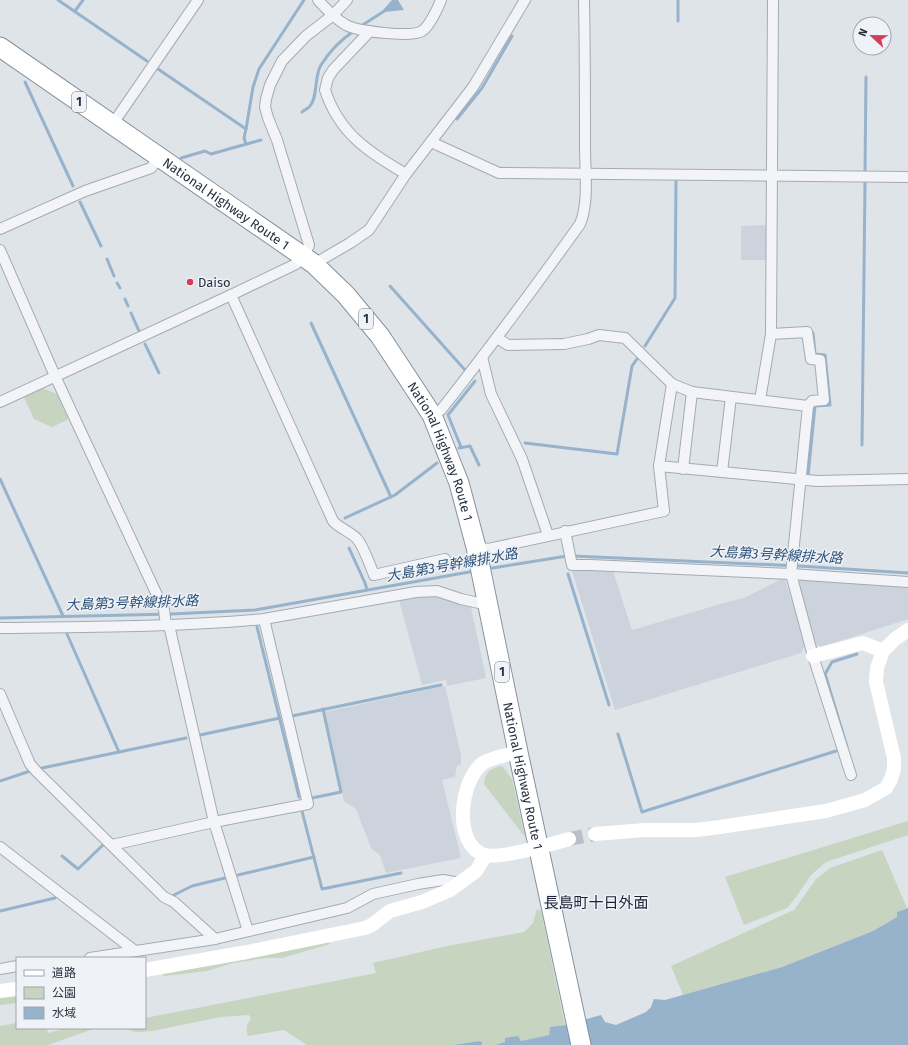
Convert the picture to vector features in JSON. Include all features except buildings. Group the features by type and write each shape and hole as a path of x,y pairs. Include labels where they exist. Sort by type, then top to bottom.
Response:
{"highway":[{"name":"National Highway Route 1","path":"0,47 309,260 346,295 380,336 432,415 459,483 477,551 518,752 581,1045"}],"street":[{"path":"112,125 198,0"},
{"path":"318,0 347,26 370,31 406,35 422,31 428,24 441,0"},
{"path":"309,260 309,246 277,140 268,118 265,107 266,99 270,85 282,61 306,36 333,15 347,0"},
{"path":"0,402 231,296 296,264 350,243 369,230 406,174 473,87 525,0"},
{"path":"432,415 441,410 497,338 580,224 585,209 584,0"},
{"path":"760,400 771,334 773,0"},
{"path":"370,31 333,70 328,78 325,90 333,109 348,133 379,158 406,174"},
{"path":"431,142 500,173 908,177"},
{"path":"0,229 85,191 151,168 159,157"},
{"path":"0,250 55,376 166,620 214,822 248,931"},
{"path":"231,296 333,521 338,527 358,540 374,575 445,559"},
{"path":"771,334 807,332 810,359 820,360 824,400 812,400 808,406 791,569 813,656 851,775"},
{"path":"497,338 508,344 564,344 599,335 625,338 672,384 692,392 808,406"},
{"path":"482,357 491,394 522,459 548,535"},
{"path":"477,551 664,511 659,466 672,384"},
{"path":"683,469 692,392"},
{"path":"722,472 731,397"},
{"path":"659,466 817,481 908,479"},
{"path":"565,531 572,565 791,569 908,582"},
{"path":"0,628 166,620 208,624 264,619 423,592 437,591 467,600 487,598"},
{"path":"112,845 214,822 308,804 264,619"},
{"path":"596,834 645,830 696,830 720,828 826,811 865,800 877,794 886,788 891,779 894,769 894,758 876,682 877,668 883,651 895,639 908,630"},
{"path":"813,656 863,643 883,651"},
{"path":"0,694 30,764 37,772 164,897 174,902 215,939"},
{"path":"518,752 484,763 472,777 468,786 464,806 464,832 467,840 478,852 494,856 569,839"},
{"path":"0,847 135,951"},
{"path":"146,970 247,952 365,928 372,925 390,911 422,902 450,890 476,871 486,855"},
{"path":"96,957 215,939 347,908 373,894 443,880 460,883"},
{"path":"0,969 16,966"},
{"path":"0,992 16,989"}],"shaded area":[{"path":"766,225 766,260 741,260 741,226"},
{"path":"572,571 613,571 632,630 744,598 783,578 785,580 806,643 801,653 615,710"},
{"path":"802,580 908,586 908,619 821,647 816,645 797,583"},
{"path":"434,594 471,607 486,678 447,686 446,680 422,685 399,600"},
{"path":"445,686 461,755 461,764 457,766 455,777 442,780 461,858 386,873 380,855 371,848 356,809 344,801 325,712"}],"green space":[{"path":"42,388 57,394 68,418 67,420 52,427 34,419 24,397"},
{"path":"502,766 512,779 525,837 484,784 489,771"},
{"path":"908,821 908,835 826,862 811,875 787,908 744,925 725,877"},
{"path":"882,850 907,908 897,912 897,917 873,931 782,967 683,995 671,966 794,910 816,879 830,868"},
{"path":"537,909 541,911 565,1025 550,1027 549,1035 521,1041 519,1039 505,1038 505,1042 495,1045 482,1045 482,1042 480,1041 452,1045 307,1045 284,1030 248,1036 247,1027 251,1019 249,1015 221,1017 152,1031 137,1032 129,1029 146,1029 146,1018 376,973 373,963 447,946 524,932 533,923"},
{"path":"329,942 330,944 282,958 266,958 233,963 207,971 165,976 161,974"},
{"path":"16,994 16,1003 0,1005 0,997"},
{"path":"16,1023 16,1029 47,1029 48,1033 60,1029 93,1029 48,1045 0,1045 0,1026"}],"water":[{"path":"392,0 398,0 404,10 384,12 383,10"},
{"path":"908,908 908,1045 495,1045 505,1042 505,1038 518,1036 521,1041 549,1035 550,1027 565,1025 601,1015 605,1022 616,1025 646,1012 651,1007 654,999 665,1000 782,967 873,931 897,917 897,912"},
{"path":"482,1042 482,1045 452,1045"}],"waterway":[{"path":"58,0 147,61"},
{"path":"75,11 83,0"},
{"path":"246,144 244,138 253,87 259,69 304,0"},
{"path":"678,0 678,21"},
{"path":"361,26 386,10"},
{"path":"302,112 309,107 312,102 317,75 321,65 336,46 354,31"},
{"path":"457,119 482,88 512,36"},
{"path":"158,69 246,129"},
{"path":"865,171 866,77"},
{"path":"25,82 73,186"},
{"path":"181,158 205,151 211,154 261,140"},
{"path":"645,346 675,298 676,181"},
{"path":"862,445 865,183"},
{"path":"80,202 101,246"},
{"path":"107,259 114,276"},
{"path":"117,283 120,288"},
{"path":"390,286 465,370"},
{"path":"125,299 128,306"},
{"path":"131,313 139,331"},
{"path":"311,323 391,497"},
{"path":"808,476 815,406 830,405 825,355 815,354 813,333"},
{"path":"145,344 159,373"},
{"path":"525,443 617,454 632,366 637,359"},
{"path":"461,447 448,415 475,381"},
{"path":"459,448 470,446 479,465"},
{"path":"345,518 395,495 437,463"},
{"path":"0,479 63,616"},
{"path":"349,548 367,590"},
{"name":"大島第3号幹線排水路","path":"486,569 567,556"},
{"name":"大島第3号幹線排水路","path":"573,556 799,566 908,573"},
{"name":"大島第3号幹線排水路","path":"0,618 171,614 255,610 475,571"},
{"path":"568,574 609,705"},
{"path":"257,627 299,797"},
{"path":"42,768 119,752 67,634"},
{"path":"847,747 825,674 832,662 857,654"},
{"path":"292,716 441,685"},
{"path":"312,798 341,792 323,709"},
{"path":"200,735 280,718"},
{"path":"618,734 642,812 836,751"},
{"path":"119,752 186,738"},
{"path":"0,781 30,771 32,773"},
{"path":"302,811 322,889 401,873"},
{"path":"62,856 78,869 104,844"},
{"path":"238,875 314,857"},
{"path":"174,895 192,886 225,878"},
{"path":"0,911 55,898"}],"tunnel":[{"path":"569,839 595,834"}],"place":[{"name":"Daiso","path":"190,282"}],"district":[{"name":"長島町十日外面","path":"596,903"}]}
